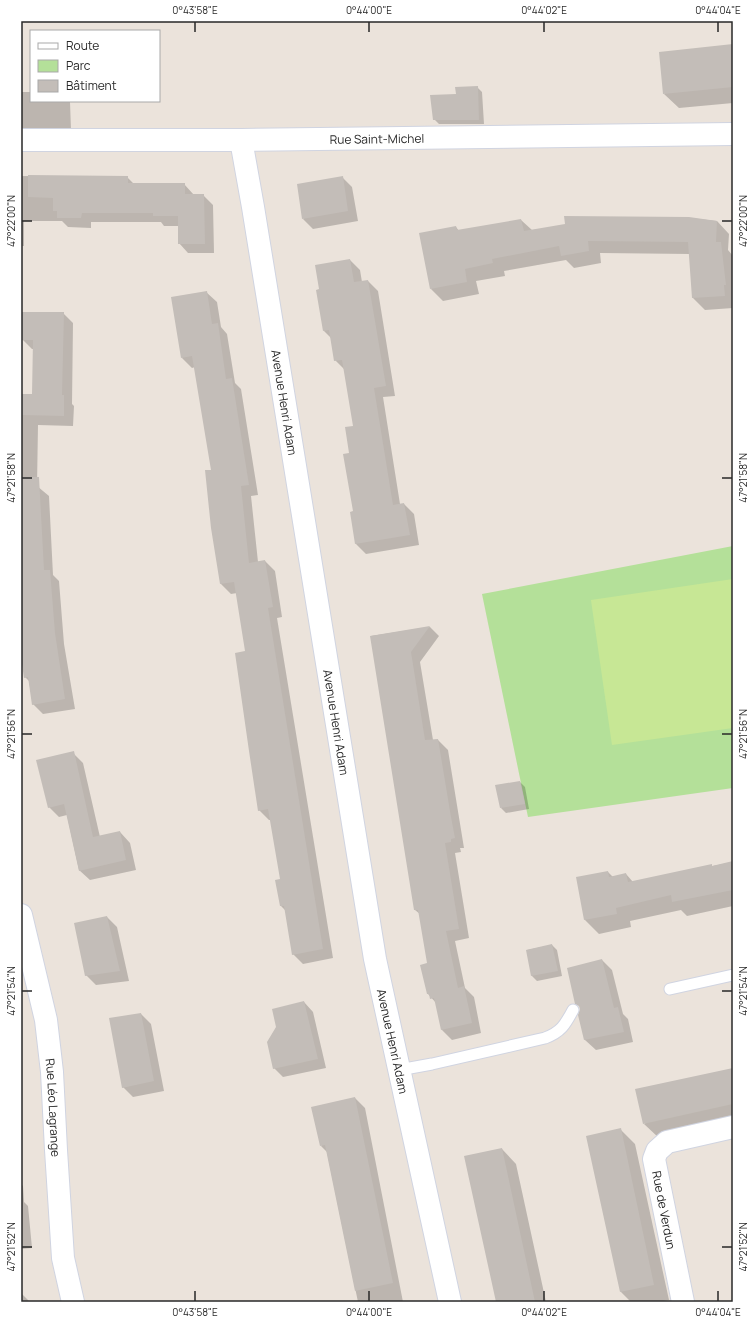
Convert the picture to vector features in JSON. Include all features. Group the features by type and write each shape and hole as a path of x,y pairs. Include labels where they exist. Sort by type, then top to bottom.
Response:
{"street":[{"name":"Rue Saint-Michel","path":"21,140 241,140 733,134"},
{"name":"Avenue Henri Adam","path":"241,140 375,959 450,1302"},
{"name":"Rue Léo Lagrange","path":"21,915 47,1026 52,1072 64,1258 73,1302"},
{"name":"Rue de Verdun","path":"683,1302 654,1159 657,1151 667,1142 733,1127"}],"lane":[{"path":"670,989 733,975"},
{"path":"399,1070 432,1064 557,1034 573,1010"}],"green space":[{"path":"733,546 733,788 528,817 482,594"},
{"path":"733,579 733,728 612,745 591,600"}],"building":[{"path":"733,44 733,87 663,94 659,52"},
{"path":"478,86 479,120 433,120 430,95 456,94 455,87"},
{"path":"28,175 128,176 128,183 185,183 185,194 204,194 205,244 178,244 178,216 153,216 153,213 82,213 81,218 57,218 57,211 53,211 53,198 28,197"},
{"path":"343,176 348,211 302,219 297,184"},
{"path":"564,216 689,217 717,221 716,242 721,242 726,285 724,285 725,296 692,298 688,242 588,241 589,251 561,256 559,246 492,259 493,263 465,269 467,282 430,289 419,233 456,226 457,230 521,219 524,231 565,224"},
{"path":"350,259 354,282 368,280 386,386 374,388 393,505 404,503 410,535 355,544 350,512 353,511 343,454 349,453 345,427 353,426 342,360 334,361 329,330 323,331 316,290 319,289 315,265"},
{"path":"207,291 212,324 218,323 226,379 232,378 249,485 241,486 249,563 265,560 273,607 268,608 323,949 292,955 284,906 280,906 275,880 280,879 268,809 258,811 235,653 245,651 234,582 220,584 211,528 205,470 211,470 192,356 181,358 171,297"},
{"path":"21,312 64,312 62,395 64,395 64,416 21,415 21,394 32,394 33,340 21,340"},
{"path":"21,477 39,477 44,570 50,570 55,633 65,699 32,705 28,677 24,678 21,657"},
{"path":"430,626 411,652 425,740 438,739 455,838 451,839 451,842 445,843 459,929 446,931 458,988 464,986 472,1023 441,1030 434,998 430,999 429,994 427,994 420,965 427,963 418,910 414,910 370,636"},
{"path":"74,751 93,837 120,831 126,860 79,871 64,804 48,808 36,760"},
{"path":"520,781 525,804 500,808 495,785"},
{"path":"733,861 733,890 672,902 671,895 616,908 617,914 584,920 576,877 608,871 609,877 626,873 628,882"},
{"path":"107,916 120,971 85,976 74,923"},
{"path":"552,944 558,971 531,976 526,950"},
{"path":"602,959 614,1008 618,1007 624,1032 584,1040 578,1015 580,1009 579,1006 575,1004 567,968"},
{"path":"304,1001 318,1059 273,1069 267,1042 276,1027 272,1009"},
{"path":"141,1013 154,1081 122,1088 109,1018"},
{"path":"733,1068 733,1104 643,1124 635,1089"},
{"path":"355,1097 393,1283 355,1291 325,1145 320,1146 311,1107"},
{"path":"621,1128 654,1285 620,1292 586,1136"},
{"path":"502,1148 535,1302 496,1302 464,1156"}]}
